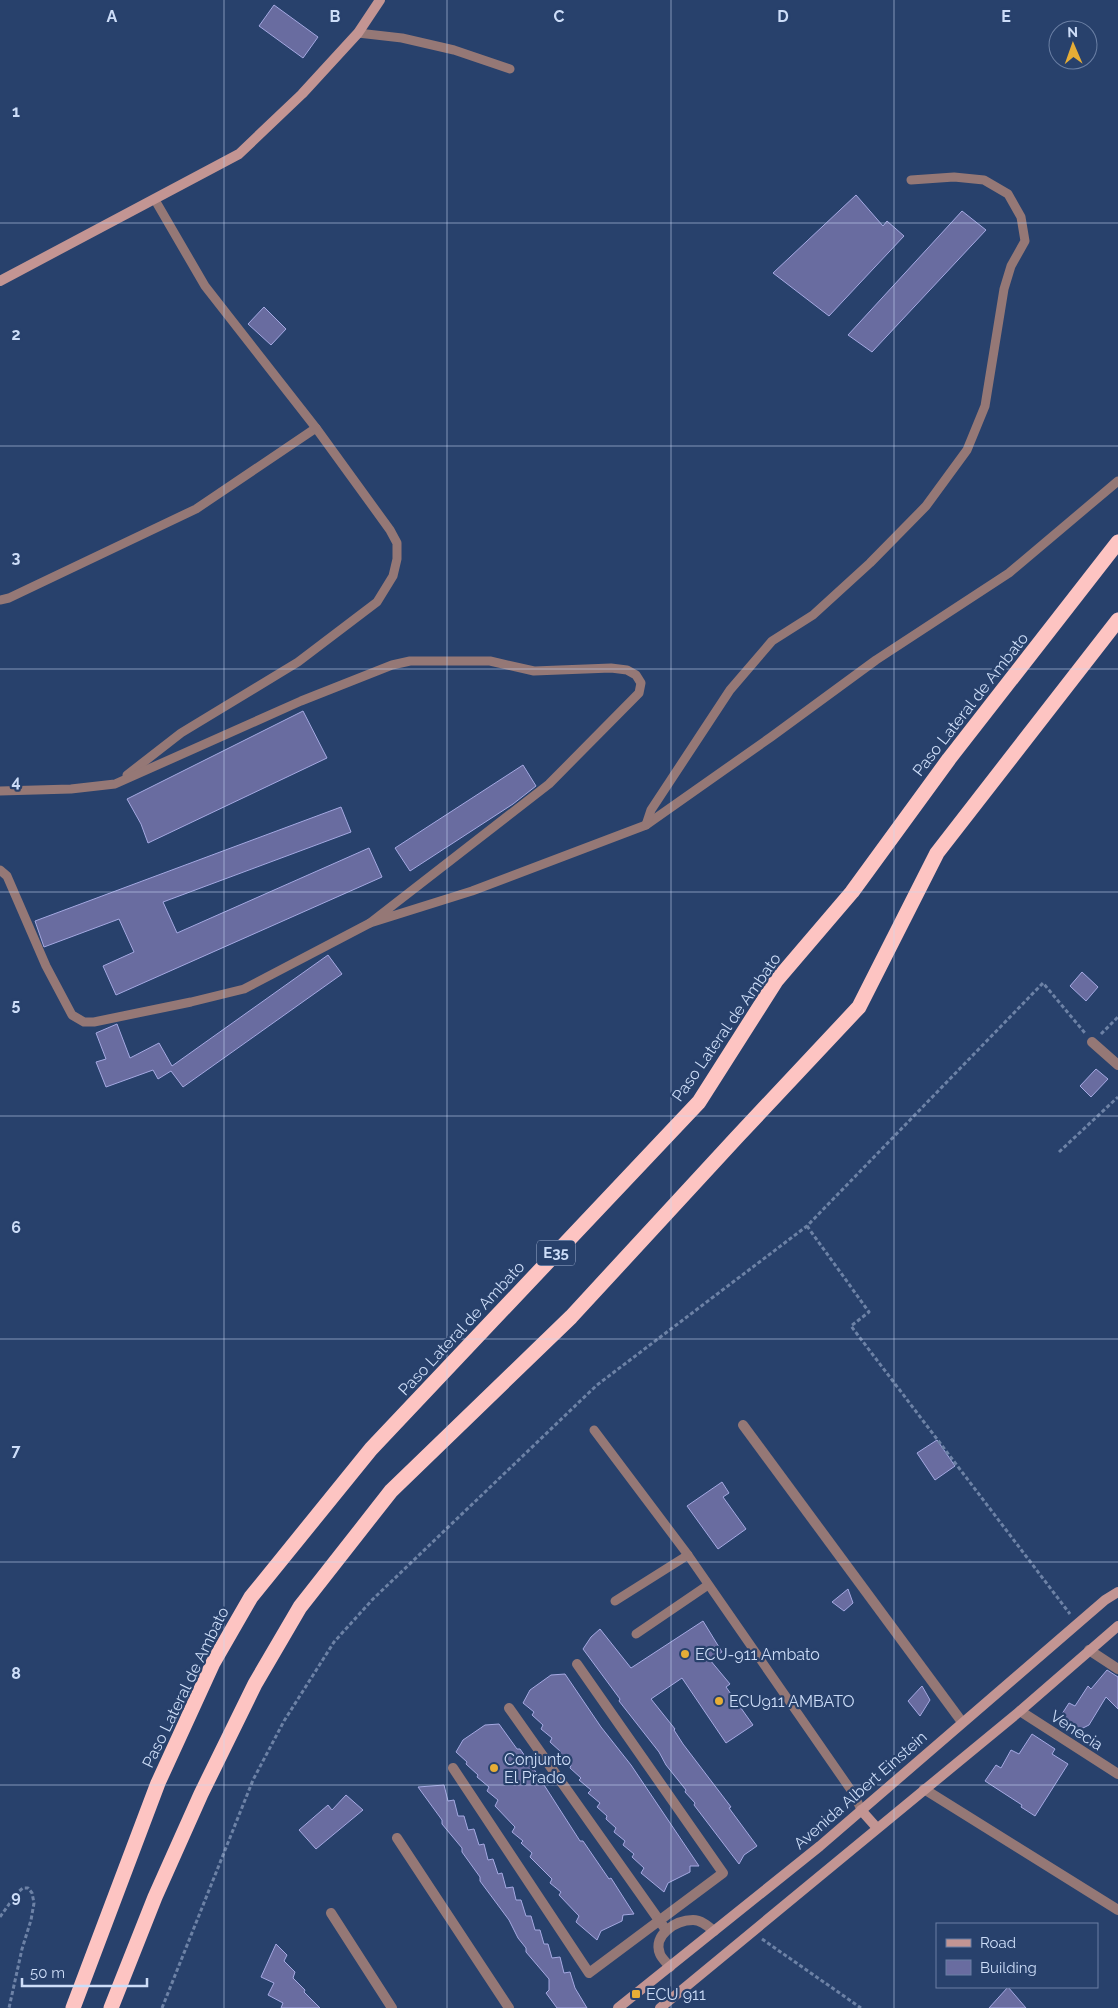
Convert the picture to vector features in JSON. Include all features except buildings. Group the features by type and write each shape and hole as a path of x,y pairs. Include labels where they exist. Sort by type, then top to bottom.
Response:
{"highway":[{"name":"Paso Lateral de Ambato","path":"73,2008 158,1783 213,1663 251,1597 371,1448 699,1102 776,981 852,892 949,759 1118,542"},
{"path":"112,2008 155,1897 202,1794 254,1684 300,1607 391,1491 571,1317 859,1007 937,853 1118,620"}],"street":[{"path":"0,281 239,154 302,94 358,33 380,0"},
{"path":"1092,1042 1118,1065"},
{"path":"743,1425 962,1722"},
{"name":"Avenida Albert Einstein","path":"618,2008 820,1846 962,1722 1118,1592"},
{"path":"660,2008 1020,1711 1118,1626"},
{"path":"1089,1650 1118,1669"},
{"path":"453,1768 590,1972 662,1926 724,1873 577,1664"},
{"path":"509,1708 662,1926 659,1945 660,1955 670,1967"},
{"name":"Venecia","path":"1020,1711 1118,1774"},
{"path":"924,1789 1118,1910"},
{"path":"861,1810 877,1828"},
{"path":"397,1838 509,2008"},
{"path":"331,1913 392,2008"},
{"path":"662,1926 694,1920 704,1923 714,1931"}],"lane":[{"path":"358,33 402,38 454,50 510,69"},
{"path":"646,825 651,810 730,690 772,641 813,615 870,563 926,506 967,450 985,406 1004,289 1011,266 1024,241 1021,217 1008,194 984,180 954,177 911,180"},
{"path":"115,784 181,733 298,662 377,602 393,576 397,559 397,543 390,530 316,428 205,286 155,200"},
{"path":"0,600 9,598 196,509 316,428"},
{"path":"0,870 7,876 46,966 72,1015 84,1022 94,1022 191,1002 244,989 370,923 472,891 646,825 771,738 876,660 1009,573 1118,481"},
{"path":"0,791 71,789 115,784 300,701 392,664 410,661 490,661 534,671 611,668 627,670 636,675 641,683 639,693 548,784 370,923"},
{"path":"594,1430 688,1555 856,1796 861,1810"},
{"path":"615,1601 688,1555"},
{"path":"636,1634 708,1585"}],"path":[{"path":"162,2008 253,1780 284,1721 334,1642 373,1599 597,1385 806,1226 1043,983 1092,1042 1118,1017"},
{"path":"1059,1152 1118,1097"},
{"path":"806,1226 869,1312 851,1326 1078,1624"},
{"path":"0,1917 17,1893 23,1888 28,1888 32,1892 34,1903 31,1920 22,1949 9,2008"},
{"path":"752,1932 860,2008"}],"place":[{"name":"ECU-911 Ambato","path":"685,1654"},
{"name":"ECU911 AMBATO","path":"719,1701"},
{"name":"Conjunto El Prado","path":"494,1768"},
{"name":"ECU 911","path":"636,1994"}]}
